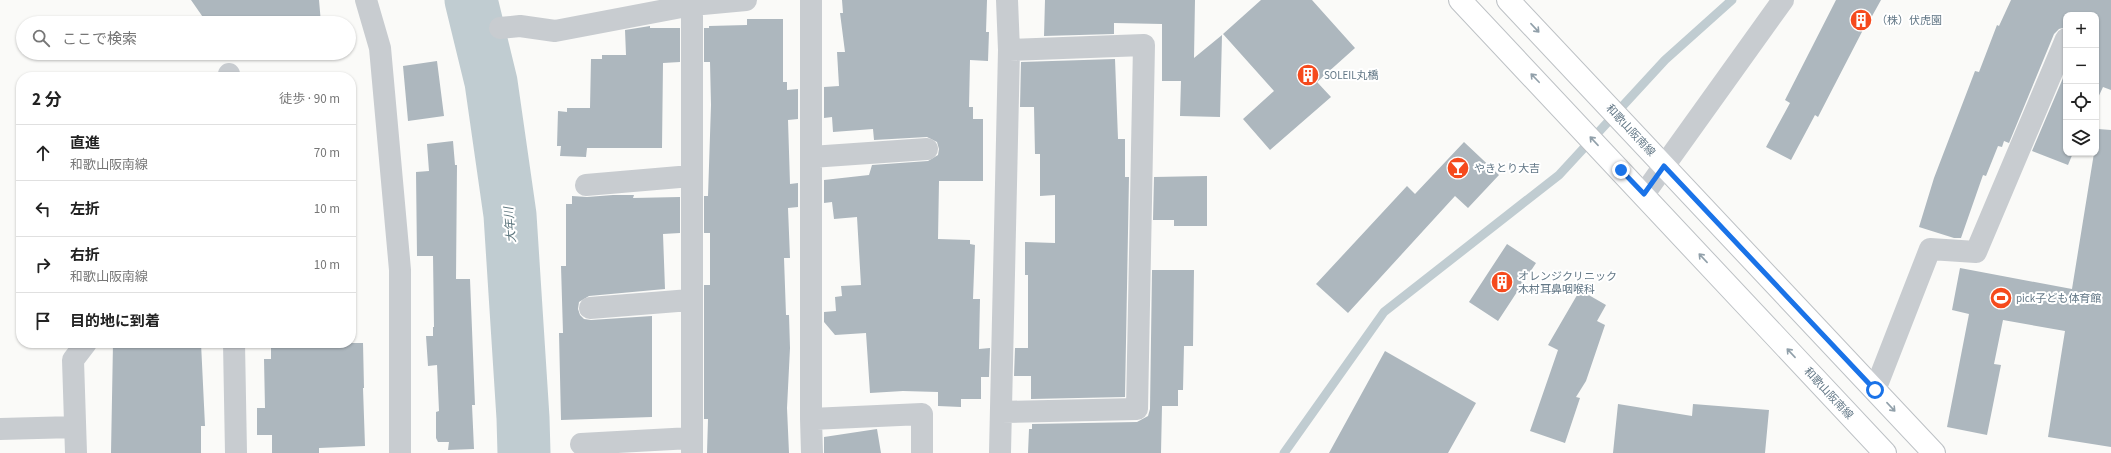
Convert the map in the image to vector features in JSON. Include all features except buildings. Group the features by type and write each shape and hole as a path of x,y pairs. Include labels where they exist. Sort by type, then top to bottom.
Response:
{"main road":[{"name":"和歌山阪南線","path":"1460,0 1644,194 1885,453"},
{"name":"和歌山阪南線","path":"1508,0 1934,453"}],"street":[{"path":"366,0 380,48 400,270 400,453"},
{"path":"500,28 520,26 555,31 692,5 746,0"},
{"path":"811,0 812,453"},
{"path":"1000,453 1009,50 1007,0"},
{"path":"1644,194 1783,0"},
{"path":"581,444 691,445 690,300 692,5"},
{"path":"1001,412 1137,409 1144,45 1009,50"},
{"path":"1875,390 1930,249 1976,252 2063,46"},
{"path":"811,157 926,149"},
{"path":"586,185 691,176"},
{"path":"590,308 690,300"},
{"path":"76,453 73,360 82,348"},
{"path":"234,348 236,453"},
{"path":"812,419 922,414 922,453"},
{"path":"0,429 75,427"}],"waterway":[{"name":"大年川","path":"471,0 491,82 510,215 524,453"},
{"path":"1284,453 1384,312 1559,175 1665,60 1732,0"}],"place":[{"name":"（株）伏虎園","path":"1861,20"},
{"name":"SOLEIL丸橋","path":"1308,75"},
{"name":"やきとり大吉","path":"1458,168"},
{"name":"オレンジクリニック 木村耳鼻咽喉科","path":"1502,282"},
{"name":"pick子ども体育館","path":"2001,298"}],"route":[{"path":"1621,170 1644,194 1664,166 1875,390"}]}
